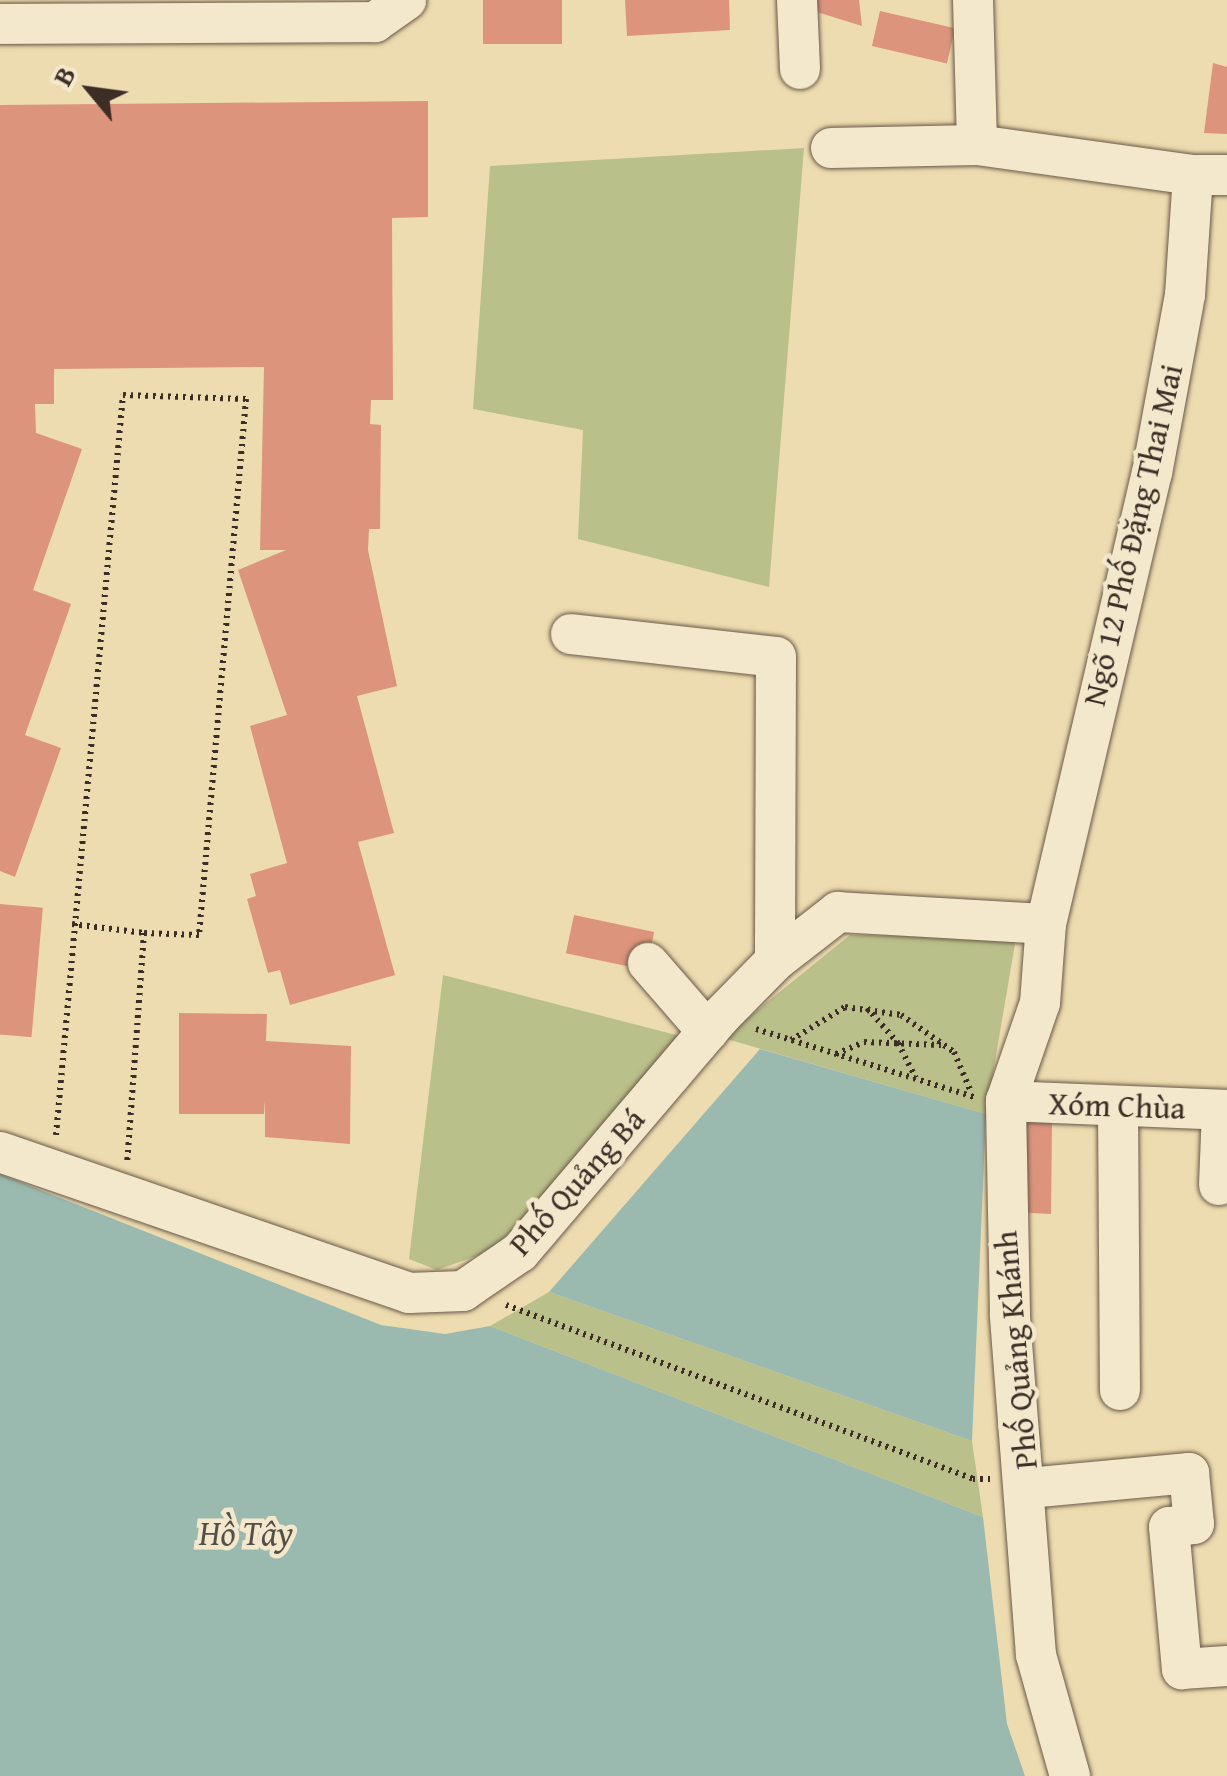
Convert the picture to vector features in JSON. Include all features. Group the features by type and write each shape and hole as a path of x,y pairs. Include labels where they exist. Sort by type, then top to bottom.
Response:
{"street":[{"path":"0,24 374,22 406,0"},
{"path":"797,0 800,68"},
{"path":"974,0 977,145"},
{"path":"831,148 977,145 1210,175"},
{"name":"Ngõ 12 Phố Đặng Thai Mai","path":"1046,924 1152,473 1210,175"},
{"path":"571,634 776,657 775,961"},
{"name":"Phố Quảng Bá","path":"0,1152 409,1293 463,1291 520,1252 714,1024 775,961 838,912 1046,924"},
{"name":"Phố Quảng Khánh","path":"1046,924 1040,1003 988,1100 1028,1488 1036,1655 1070,1776"},
{"path":"648,963 714,1024"},
{"name":"Xóm Chùa","path":"988,1100 1224,1110"},
{"path":"1118,1106 1120,1390"},
{"path":"1219,1185 1224,1110"},
{"path":"1028,1488 1188,1472 1194,1524 1168,1527 1182,1668 1227,1666"}],"path":[{"path":"54,1172 72,924 123,395 246,399 200,936 72,924"},
{"path":"124,1197 144,933"},
{"path":"790,1040 845,1007 901,1015 944,1045 988,1100"},
{"path":"867,1008 898,1043 916,1079"},
{"path":"714,1024 790,1040 988,1100"},
{"path":"835,1055 864,1042 944,1045"},
{"path":"501,1303 973,1479"}],"green space":[{"path":"804,148 769,587 578,539 583,430 473,409 490,166"},
{"path":"850,935 1016,938 986,1114 723,1038"},
{"path":"443,975 688,1038 493,1250 437,1270 409,1259"},
{"path":"549,1292 972,1441 983,1517 490,1326"}],"water":[{"path":"760,1049 986,1114 972,1441 549,1292"},
{"name":"Hồ Tây","path":"0,1174 381,1325 445,1334 490,1326 983,1517 1007,1724 1025,1776 0,1776"}],"building":[{"path":"483,0 562,0 562,44 483,44"},
{"path":"625,0 729,0 730,30 627,36"},
{"path":"804,0 859,0 862,26 804,8"},
{"path":"880,11 955,28 947,63 872,46"},
{"path":"1213,63 1227,67 1227,134 1204,133"},
{"path":"428,101 428,217 392,218 393,400 371,400 370,424 381,425 380,529 369,529 368,550 397,686 357,696 394,833 358,842 395,975 290,1005 280,970 268,973 247,899 256,896 250,874 287,863 250,726 287,715 238,570 286,550 260,550 264,367 54,369 54,404 35,404 36,433 82,449 33,590 71,604 25,735 61,748 15,877 0,871 0,105"},
{"path":"0,904 43,908 32,1037 0,1034"},
{"path":"574,915 654,932 646,970 566,953"},
{"path":"179,1013 267,1014 266,1041 351,1046 350,1144 265,1137 265,1100 264,1114 179,1114"},
{"path":"1012,1111 1052,1123 1051,1214 1010,1212"}]}
